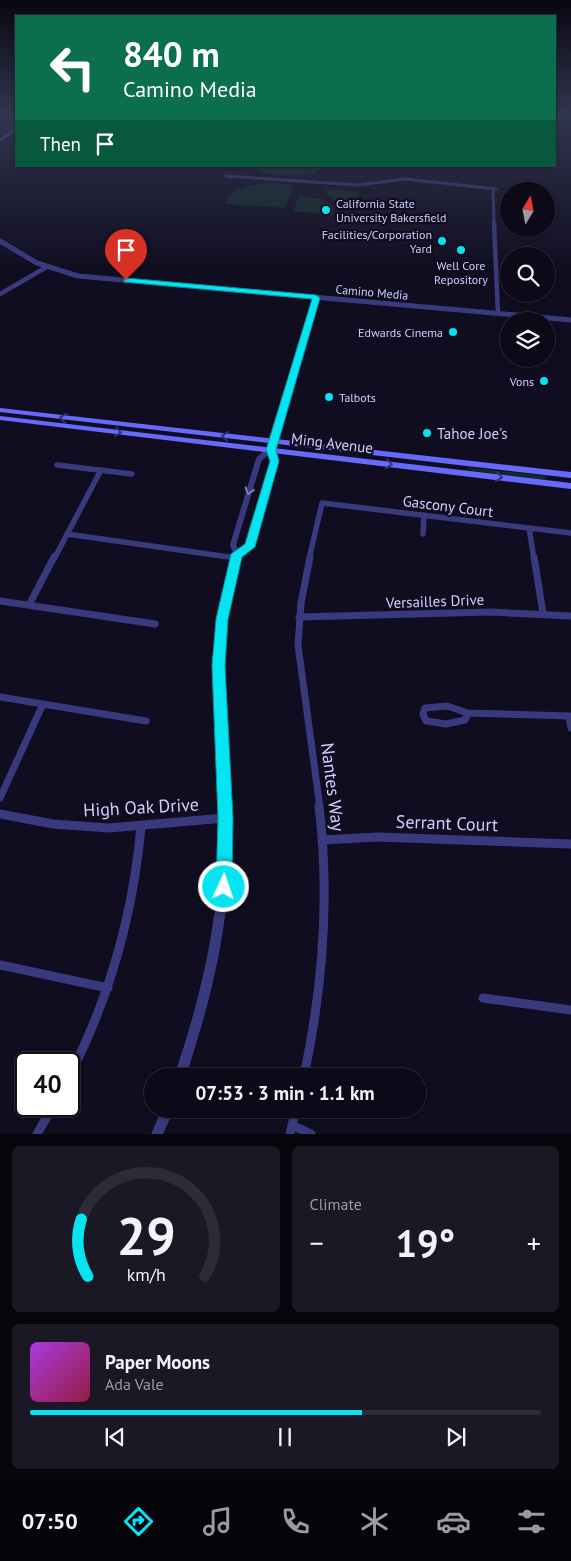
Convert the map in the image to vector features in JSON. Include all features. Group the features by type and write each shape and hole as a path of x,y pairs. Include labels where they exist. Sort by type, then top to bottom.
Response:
{"main road":[{"name":"Ming Avenue","path":"0,410 571,486"},
{"name":"Ming Avenue","path":"0,418 571,475"}],"street":[{"path":"226,176 358,185 406,179 455,183 494,189 498,314"},
{"name":"Camino Media","path":"0,241 22,258 45,268 88,277 571,320"},
{"path":"0,294 45,268"},
{"path":"67,534 236,556 250,547 274,461 272,446 316,298"},
{"path":"183,1068 200,1014 219,927 224,887 225,818 219,650 222,619 236,556 232,545 259,459 272,446"},
{"path":"57,465 132,474"},
{"path":"29,606 101,470"},
{"name":"Gascony Court","path":"322,503 571,533"},
{"name":"Nantes Way","path":"305,1068 314,1021 325,910 323,840 300,672 298,638 299,617 322,503"},
{"path":"423,534 424,515"},
{"path":"530,528 543,613"},
{"path":"0,601 155,624"},
{"name":"Versailles Drive","path":"299,617 490,612 543,613 571,616"},
{"path":"0,697 146,721"},
{"path":"0,798 43,704"},
{"path":"468,713 465,720 447,724 434,724 426,720 422,714 425,708 448,706 468,713 570,716 571,728"},
{"name":"High Oak Drive","path":"0,814 80,827 141,826 225,818"},
{"path":"80,1053 108,988 129,918 135,886 141,826"},
{"name":"Serrant Court","path":"323,840 377,837 571,844"},
{"path":"0,965 108,988"},
{"path":"483,998 571,1010"},
{"path":"37,1134 47,1117"},
{"path":"157,1134 164,1118"},
{"path":"291,1129 311,1134"}],"green space":[{"path":"259,167 321,167 314,174 268,174 257,170"},
{"path":"272,183 294,185 285,208 226,204 233,193 238,190 252,185"},
{"path":"327,189 359,192 356,206 337,202 327,194"},
{"path":"299,196 322,199 333,206 333,215 293,211"},
{"path":"465,467 547,476 545,478 547,480 473,471"}],"place":[{"name":"California State University Bakersfield","path":"326,210"},
{"name":"Facilities/Corporation Yard","path":"442,241"},
{"name":"Well Core Repository","path":"461,250"},
{"name":"Edwards Cinema","path":"453,332"},
{"name":"Vons","path":"544,381"},
{"name":"Talbots","path":"329,397"},
{"name":"Tahoe Joe's","path":"427,433"}],"route":[{"path":"126,280 316,298 271,450 274,461 250,547 237,554 222,619 218,666 226,850 224,887"}]}
